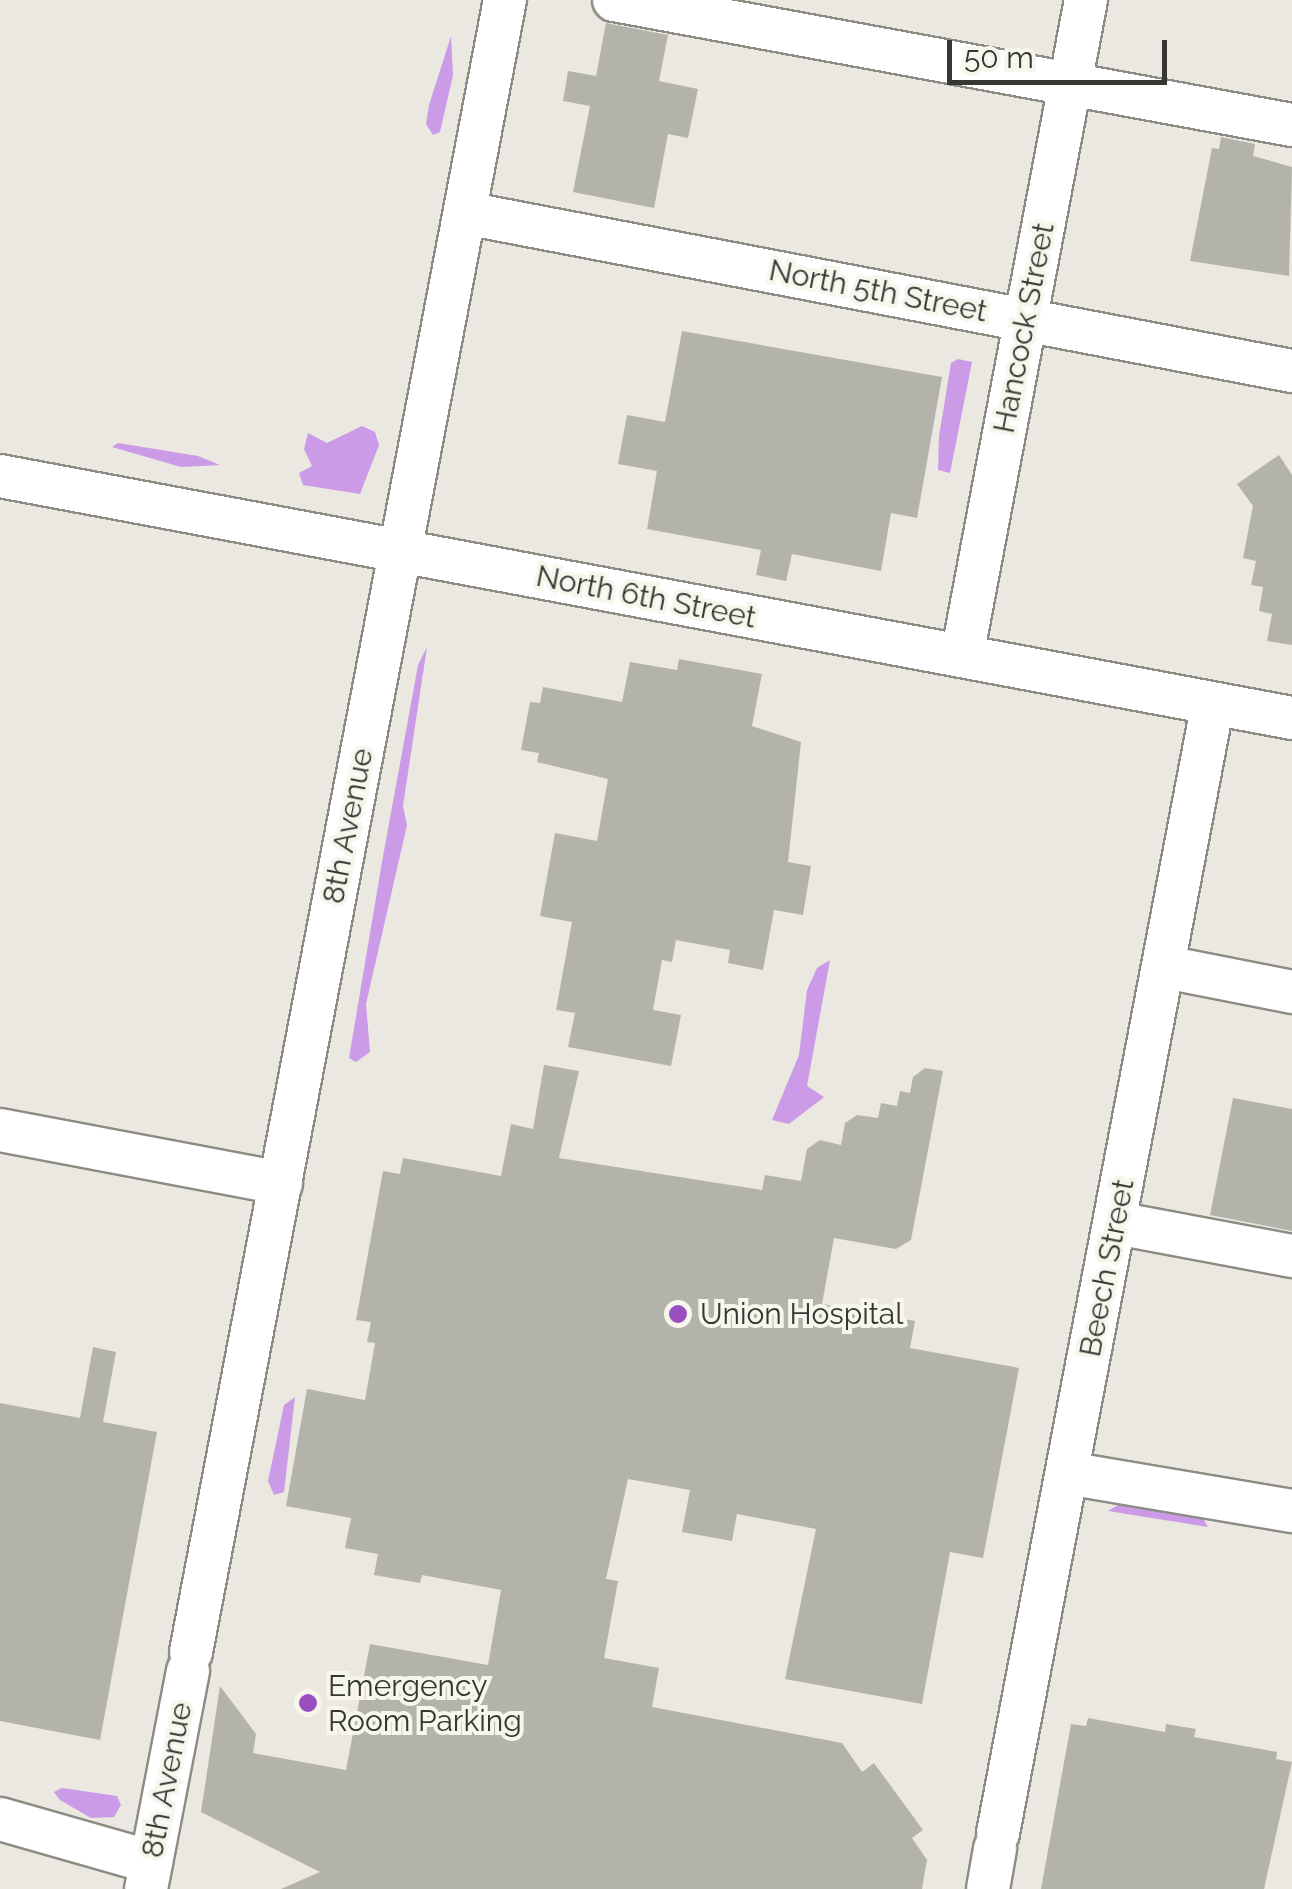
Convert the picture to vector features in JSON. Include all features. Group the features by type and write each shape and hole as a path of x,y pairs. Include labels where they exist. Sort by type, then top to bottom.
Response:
{"street":[{"name":"8th Avenue","path":"149,1876 504,0"},
{"path":"614,0 1292,125"},
{"name":"Hancock Street","path":"962,656 1086,0"},
{"name":"North 5th Street","path":"464,213 1292,372"},
{"name":"North 6th Street","path":"0,476 1292,718"},
{"name":"Beech Street","path":"994,1857 1212,703"},
{"path":"1165,967 1292,992"},
{"path":"0,1130 280,1182"},
{"path":"1116,1223 1292,1256"},
{"path":"1068,1473 1292,1511"},
{"path":"0,1819 149,1876"}],"shaded area":[{"path":"451,36 453,75 440,132 433,135 426,124 429,105"},
{"path":"958,359 972,362 950,473 938,470 939,436 951,363"},
{"path":"362,426 375,432 379,445 360,494 303,485 299,473 312,466 304,449 308,433 327,443"},
{"path":"118,443 198,456 220,465 181,467 112,447"},
{"path":"427,647 403,806 407,825 366,1004 370,1052 356,1062 349,1058 382,862 418,665"},
{"path":"830,960 807,1086 824,1097 789,1124 772,1120 799,1055 807,990 817,968"},
{"path":"295,1397 284,1492 274,1495 268,1481 284,1405"},
{"path":"1123,1502 1203,1518 1208,1527 1108,1511"},
{"path":"62,1788 117,1796 121,1805 114,1817 91,1818 60,1800 54,1792"}],"building":[{"path":"606,23 668,35 659,81 698,89 688,138 668,134 654,208 573,192 590,106 563,101 568,71 596,76"},
{"path":"1221,137 1255,144 1253,156 1292,167 1289,276 1190,261 1212,148 1219,149"},
{"path":"682,331 942,377 917,518 891,513 881,571 792,554 786,581 756,575 761,550 647,529 657,471 618,464 627,415 665,422"},
{"path":"1279,455 1292,475 1292,645 1267,641 1272,614 1259,611 1263,587 1251,585 1256,561 1243,558 1253,506 1237,484"},
{"path":"679,659 762,674 752,726 801,742 788,862 811,866 803,915 774,910 763,970 728,963 730,950 676,940 672,962 662,960 653,1010 681,1015 671,1066 568,1047 575,1013 556,1010 572,922 540,916 555,833 597,841 608,779 537,762 539,753 521,750 530,702 540,703 543,687 622,702 630,662 677,670"},
{"name":"Union Hospital","path":"544,1065 579,1071 559,1158 762,1190 765,1175 801,1181 807,1149 820,1140 841,1145 845,1123 857,1115 878,1118 881,1103 897,1106 900,1091 910,1093 913,1077 925,1068 943,1071 911,1240 896,1249 834,1238 822,1304 915,1321 910,1348 1019,1368 983,1558 950,1552 922,1704 785,1679 816,1529 737,1514 732,1541 682,1532 690,1490 628,1479 606,1579 618,1581 604,1658 659,1668 652,1707 842,1743 862,1772 874,1763 923,1830 912,1838 927,1860 922,1889 281,1889 320,1872 201,1812 220,1686 256,1734 253,1753 346,1770 370,1644 488,1665 501,1590 422,1575 420,1583 374,1575 378,1554 345,1548 351,1518 286,1506 307,1389 365,1400 375,1343 367,1342 371,1322 356,1320 383,1171 400,1174 403,1158 501,1176 511,1124 533,1129"},
{"path":"1233,1098 1292,1109 1292,1231 1210,1215"},
{"path":"93,1347 116,1352 103,1422 157,1432 100,1740 0,1721 0,1403 80,1418"},
{"path":"1088,1718 1165,1732 1166,1724 1196,1729 1194,1737 1277,1752 1276,1759 1292,1762 1264,1889 1041,1889 1071,1724 1086,1726"}],"place":[{"name":"Union Hospital","path":"678,1314"},
{"name":"Emergency Room Parking","path":"308,1703"}]}
